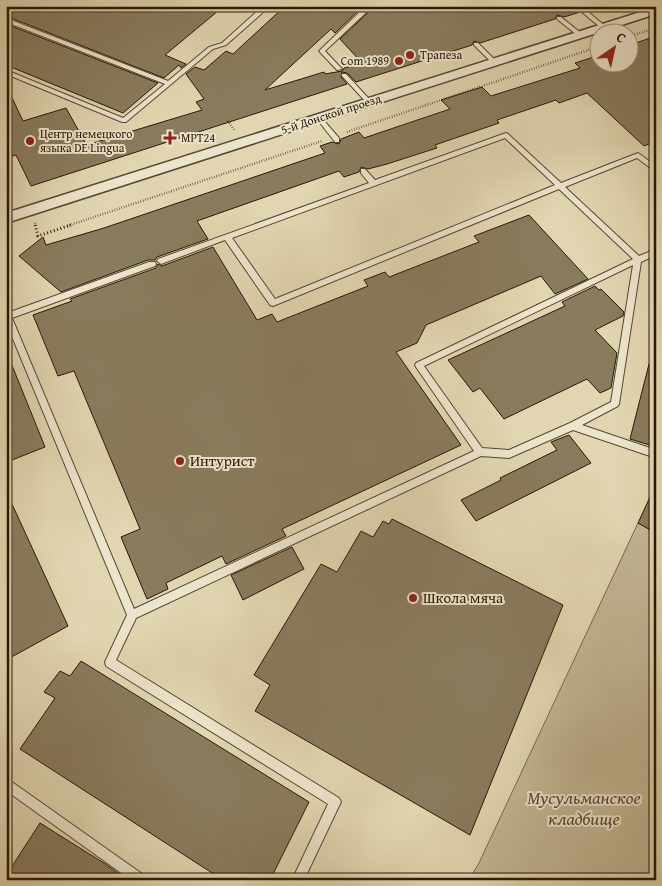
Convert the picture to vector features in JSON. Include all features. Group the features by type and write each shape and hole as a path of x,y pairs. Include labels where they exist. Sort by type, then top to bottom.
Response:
{"street":[{"path":"651,6 656,10"},
{"name":"5-й Донской проезд","path":"619,22 656,10"},
{"name":"5-й Донской проезд","path":"6,218 590,31"}],"lane":[{"path":"6,72 124,121 211,48 224,44 267,6"},
{"path":"369,102 322,52 370,6"},
{"path":"584,11 597,22"},
{"path":"559,18 579,34"},
{"path":"6,20 169,83"},
{"path":"476,44 494,62"},
{"path":"319,118 336,138"},
{"path":"161,261 506,135 638,260"},
{"path":"227,237 273,303 638,155 656,170"},
{"path":"363,171 372,183"},
{"path":"480,452 419,365 656,252"},
{"path":"298,880 335,802 110,662 132,615 480,452 509,454 574,426 615,404 638,260"},
{"path":"132,615 7,314 152,264"},
{"path":"574,426 656,454"},
{"path":"12,788 141,880"}],"path":[{"path":"640,33 656,28"},
{"path":"32,210 38,236 336,138 421,106 590,49"},
{"path":"228,121 235,131"}],"green space":[{"name":"Мусульманское кладбище","path":"638,523 656,533 656,880 469,880 479,863"}],"building":[{"path":"6,6 224,6 165,55 186,64 181,68 179,65 164,78 6,16"},
{"path":"285,6 363,6 335,33 331,29 265,90 324,72 325,74 342,71 344,68 362,63 340,39 375,6 402,6 413,10 425,6 585,6 585,8 581,9 580,12 564,17 557,15 555,19 480,43 474,41 472,45 356,82 347,73 342,72 341,77 347,84 31,186 16,155 6,158 6,85 23,121 66,108 86,144 83,146 202,110 196,102 204,99 186,74 195,67 204,70 226,51 233,54"},
{"path":"6,24 158,83 123,113 6,65"},
{"path":"656,36 656,141 644,146 587,93 559,103 556,100 497,120 499,123 435,145 437,148 368,169 361,167 359,172 344,177 339,171 197,221 208,239 157,257 155,260 148,260 61,292 19,256 43,237 46,245 104,228 325,153 320,146 332,142 339,144 341,139 359,132 364,138 450,109 441,100 482,87 491,96 580,68 575,63 590,58 590,72 640,72 640,42"},
{"path":"529,215 588,279 555,294 541,276 426,325 417,343 396,352 461,445 282,529 286,536 226,564 222,556 166,583 168,589 147,599 121,537 140,529 74,371 58,376 33,315 72,301 70,299 156,268 158,264 162,266 213,247 257,320 272,314 277,322 368,286 364,280 385,272 389,277 479,242 474,236"},
{"path":"595,286 599,290 601,289 624,312 623,316 595,330 617,353 611,388 600,393 587,379 504,419 480,388 473,392 448,360 565,306 562,302"},
{"path":"7,353 45,447 12,460 6,444"},
{"path":"649,364 656,365 656,447 630,439"},
{"path":"569,435 591,463 476,521 461,500 557,450 551,442"},
{"path":"656,484 656,533 638,523"},
{"path":"6,491 68,626 6,660"},
{"path":"392,519 563,605 470,835 255,711 270,685 254,675 321,564 337,572 361,531 373,537 383,521 389,524"},
{"path":"292,547 304,569 243,600 231,575"},
{"path":"81,661 309,802 270,880 223,880 20,749 55,698 44,692 60,671 70,676"},
{"path":"40,823 107,865 127,880 16,880 7,874"}],"place":[{"name":"Трапеза","path":"410,55"},
{"name":"Com 1989","path":"399,61"},
{"name":"МРТ24","path":"170,138"},
{"name":"Центр немецкого языка DE Lingua","path":"30,141"},
{"name":"Интурист","path":"180,461"},
{"name":"Школа мяча","path":"413,598"}]}
